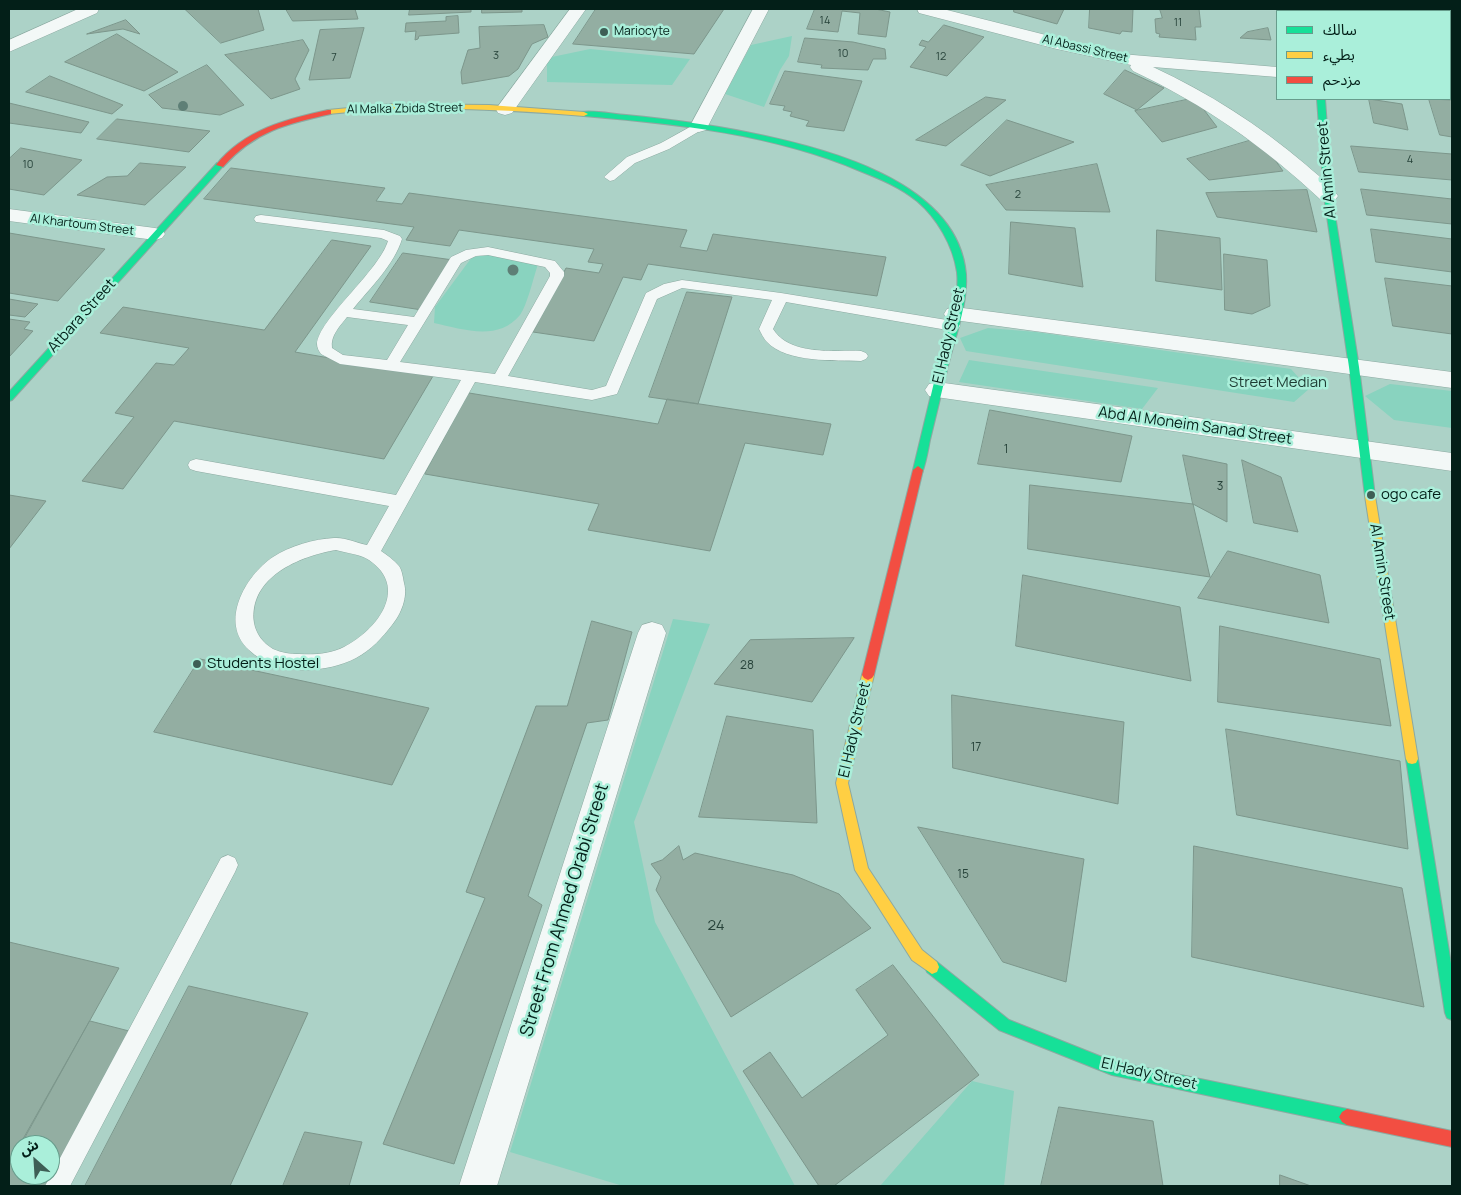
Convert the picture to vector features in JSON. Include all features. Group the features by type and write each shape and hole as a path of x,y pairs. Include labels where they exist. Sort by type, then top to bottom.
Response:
{"street":[{"path":"9,47 24,38 91,9"},
{"path":"505,109 578,9"},
{"path":"699,126 761,9"},
{"name":"Al Abassi Street","path":"935,10 1057,44 1121,59 1276,72"},
{"path":"1121,59 1168,80 1205,100 1254,131 1293,162 1328,196"},
{"name":"Al Amin Street","path":"1321,100 1328,196 1354,367 1363,450 1452,1013"},
{"name":"Al Malka Zbida Street","path":"155,234 235,148 268,129 308,116 350,109 428,107 571,113 699,126"},
{"name":"El Hady Street","path":"699,126 758,136 814,150 868,170 917,196 940,222 956,251 962,282 954,320 842,783 862,870 917,955 1004,1025 1112,1068 1452,1139"},
{"name":"Al Khartoum Street","path":"9,215 155,234"},
{"name":"Atbara Street","path":"9,398 155,234"},
{"path":"954,320 1452,380"},
{"name":"Abd Al Moneim Sanad Street","path":"937,390 1452,462"},
{"name":"Street From Ahmed Orabi Street","path":"478,1186 652,633"}],"lane":[{"path":"610,177 630,160 665,146 699,126"},
{"path":"261,218 384,234 395,239 394,245 386,258 342,312 326,336 324,344 326,352 340,359 499,380 592,395 602,394 612,390 651,296 659,290 682,284 954,320"},
{"path":"392,365 456,260 462,256 479,251 488,251 550,264 555,268 557,276 499,380"},
{"path":"781,297 766,329 772,340 779,345 798,351 861,356"},
{"path":"342,312 418,322"},
{"path":"372,552 470,376"},
{"path":"196,465 400,502"},
{"path":"346,545 372,552 386,561 394,574 398,589 396,605 388,621 376,636 359,648 338,658 316,663 295,663 276,659 260,650 249,637 244,622 245,606 251,590 262,576 278,562 296,553 316,547 346,545"},
{"path":"57,1186 228,865"}],"green space":[{"path":"792,36 789,56 780,70 764,107 725,94 751,45"},
{"path":"590,49 690,59 672,85 547,82 547,58"},
{"path":"496,254 538,264 528,298 520,315 511,323 491,331 468,330 434,323 435,307 472,257"},
{"name":"Street Median","path":"988,328 1036,332 1291,369 1309,389 1294,402 966,351 960,338"},
{"path":"969,360 1158,388 1142,409 959,382"},
{"name":"Street Median","path":"1390,384 1452,391 1452,428 1394,420 1365,396"},
{"path":"673,619 710,624 634,822 655,922 795,1186 623,1186 510,1152"},
{"path":"972,1081 1014,1091 1004,1186 880,1186"}],"building":[{"path":"185,9 258,9 264,30 221,43"},
{"path":"286,9 355,9 358,19 293,21"},
{"path":"410,9 471,9 471,12 409,15"},
{"path":"482,9 522,9 522,12 482,13"},
{"path":"596,9 724,9 694,54 573,44"},
{"path":"815,9 875,9 890,12 886,37 858,34 860,13 842,11 838,32 807,29"},
{"path":"1014,9 1064,9 1057,24 1014,12"},
{"path":"1090,9 1133,9 1132,32 1122,31 1120,34 1089,28"},
{"path":"1160,9 1199,9 1201,27 1195,27 1196,40 1159,37 1160,34 1156,33 1155,19 1162,18"},
{"path":"1398,9 1448,10 1398,10"},
{"path":"458,16 459,33 419,36 415,40 416,31 405,32 406,23 446,21 446,17"},
{"path":"1451,16 1452,19 1451,68"},
{"path":"126,20 140,34 123,29 87,34"},
{"path":"544,25 548,37 532,44 518,69 509,76 462,84 461,72 468,50 480,48 479,27"},
{"path":"944,25 984,37 947,76 910,67 926,47 919,45 922,40 928,42"},
{"path":"364,28 350,78 309,80 320,30"},
{"path":"1268,28 1271,40 1240,38 1247,32"},
{"path":"117,34 178,72 144,91 65,62"},
{"path":"805,38 853,42 885,49 886,59 873,59 868,70 821,68 822,65 798,62"},
{"path":"303,40 309,50 295,79 300,89 271,99 225,55"},
{"path":"207,65 244,105 220,115 162,108 149,95"},
{"path":"1125,70 1164,88 1137,110 1104,94"},
{"path":"785,71 862,81 844,131 806,126 809,121 790,116 792,112 783,110 785,106 770,104"},
{"path":"50,76 123,105 112,114 26,92"},
{"path":"986,97 1006,100 946,146 916,140"},
{"path":"1195,98 1217,127 1162,142 1135,111"},
{"path":"1369,100 1402,104 1408,130 1374,123"},
{"path":"1429,100 1452,100 1452,137 1440,135"},
{"path":"9,103 89,122 81,133 9,123"},
{"path":"117,119 210,131 189,152 97,139"},
{"path":"1007,120 1074,142 990,176 961,165"},
{"path":"1259,138 1283,171 1209,180 1187,159"},
{"path":"1351,146 1452,154 1452,180 1359,172"},
{"path":"21,148 82,160 44,195 9,189 9,159"},
{"path":"140,163 186,167 145,205 77,195 107,177 127,176"},
{"path":"1097,164 1110,212 1006,210 986,185"},
{"path":"231,168 385,188 376,201 402,204 409,193 687,230 680,247 707,251 713,234 886,257 877,296 648,264 641,280 623,277 594,341 533,332 566,268 599,273 603,264 588,262 594,249 459,230 450,246 406,240 414,227 204,199"},
{"path":"1361,189 1452,199 1452,224 1367,215"},
{"path":"1307,190 1317,232 1217,217 1206,193"},
{"path":"1011,222 1075,228 1083,287 1009,274"},
{"path":"1371,229 1452,239 1452,272 1376,262"},
{"path":"1157,230 1220,238 1222,290 1156,281"},
{"path":"9,233 105,249 58,301 9,293"},
{"path":"332,240 371,246 295,352 433,376 384,459 174,421 123,489 82,481 134,417 115,413 156,363 174,365 189,348 100,333 123,307 264,330"},
{"path":"403,253 453,260 422,310 370,302"},
{"path":"1224,254 1267,260 1270,306 1252,314 1225,310"},
{"path":"1385,278 1452,286 1452,334 1393,326"},
{"path":"687,292 732,297 698,404 649,397"},
{"path":"9,299 38,304 25,317 9,315"},
{"path":"9,319 30,322 24,329 33,331 9,357"},
{"path":"469,393 658,424 667,399 831,424 823,455 745,443 710,551 588,530 599,504 425,474"},
{"path":"990,410 1132,436 1121,482 978,464"},
{"path":"1183,455 1227,464 1227,522 1193,504"},
{"path":"1242,460 1281,477 1298,532 1254,523"},
{"path":"1030,485 1193,504 1210,577 1028,549"},
{"path":"9,495 46,501 9,549"},
{"path":"1228,551 1320,575 1329,623 1198,598"},
{"path":"1023,575 1180,607 1191,681 1016,646"},
{"path":"592,621 632,632 608,720 587,723 528,896 542,905 454,1164 383,1144 485,898 466,892 536,706 567,706"},
{"path":"1220,626 1380,659 1391,726 1218,702"},
{"path":"854,638 812,702 714,684 750,640"},
{"path":"200,659 429,708 392,785 154,732"},
{"path":"952,695 1124,722 1118,804 953,768"},
{"path":"727,716 813,730 817,823 699,817"},
{"path":"1226,729 1400,761 1408,849 1237,815"},
{"path":"918,827 1084,859 1066,982 1003,962"},
{"path":"679,846 683,860 695,853 793,875 839,894 871,928 731,1017 656,890 661,877 651,864 662,860"},
{"path":"1194,846 1402,888 1424,1007 1192,957"},
{"path":"9,942 119,968 26,1135 10,1135 9,1166"},
{"path":"893,965 979,1075 834,1186 819,1186 743,1071 770,1052 802,1098 888,1035 856,990"},
{"path":"189,986 308,1013 230,1186 85,1186"},
{"path":"90,1021 133,1032 60,1171 60,1135 26,1135"},
{"path":"1059,1107 1153,1121 1163,1186 1041,1186"},
{"path":"305,1132 362,1142 349,1186 283,1186"},
{"path":"10,1164 10,1185 53,1185 9,1186"},
{"path":"1280,1175 1311,1186 1280,1186"}],"traffic: fast":[{"path":"1321,100 1328,196 1354,367 1370,496"},
{"path":"584,114 695,125 732,131 805,148 841,160 894,183 912,193 930,208 944,227 955,249 962,280 958,308 918,470"},
{"path":"9,398 220,165"},
{"path":"1412,759 1452,1013"},
{"path":"932,967 1004,1025 1112,1068 1347,1117"}],"traffic: slow":[{"path":"328,112 391,107 456,106 584,114"},
{"path":"1370,496 1412,759"},
{"path":"868,675 842,783 862,870 917,955 932,967"}],"traffic: jam":[{"path":"220,165 234,150 257,135 292,121 328,112"},
{"path":"868,675 918,470"},
{"path":"1347,1117 1452,1139"}],"place":[{"name":"Mariocyte","path":"604,32"},
{"name":"ogo cafe","path":"1371,495"},
{"name":"Students Hostel","path":"197,664"}]}
